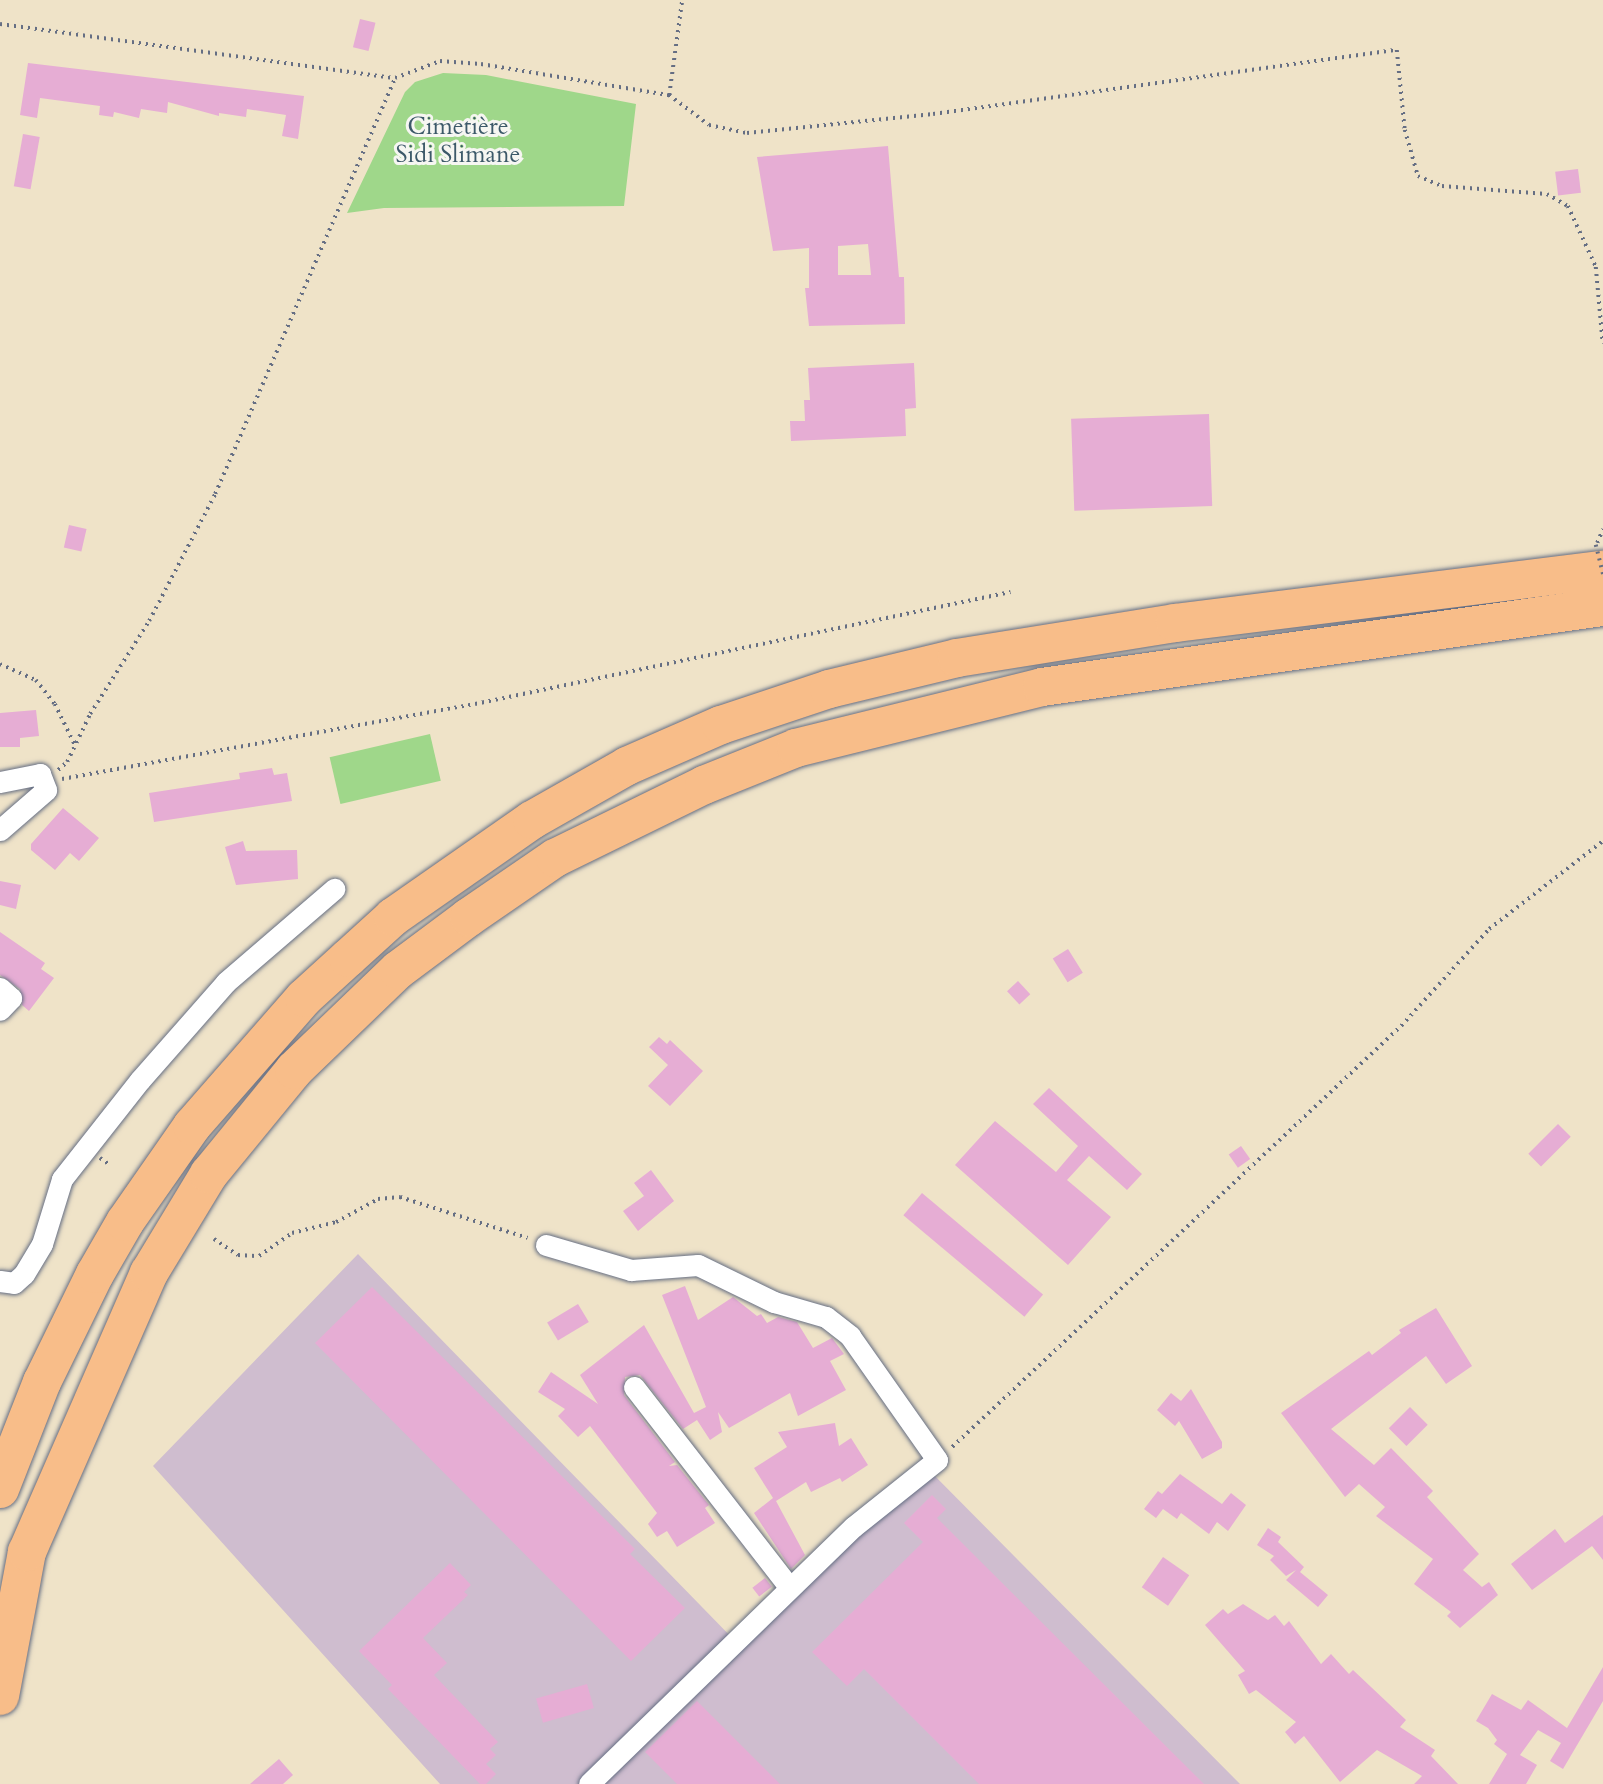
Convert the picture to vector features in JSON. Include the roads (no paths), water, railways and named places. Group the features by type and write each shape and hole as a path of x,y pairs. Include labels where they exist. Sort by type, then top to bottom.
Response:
{"highway":[{"path":"0,1489 42,1382 95,1274 192,1126 304,998 366,941 439,883 532,820 627,766 721,725 829,689 933,663 1175,623 1601,563"},
{"path":"0,1696 32,1539 128,1314 202,1185 294,1070 346,1018 398,970 479,909 576,847 704,785 796,748 1042,687 1603,607"}],"street":[{"path":"0,782 40,774 46,790 0,830"},
{"path":"2,1286 24,1275 42,1244 62,1179 131,1090 226,982 334,889"},
{"path":"0,988 11,998 0,1010"},
{"path":"547,1245 631,1270 698,1265 774,1302 826,1318 850,1336 937,1460 853,1527 589,1784"},
{"path":"634,1387 789,1587"}],"park label":[{"name":"Cimetière Sidi Slimane","path":"458,141"}]}
